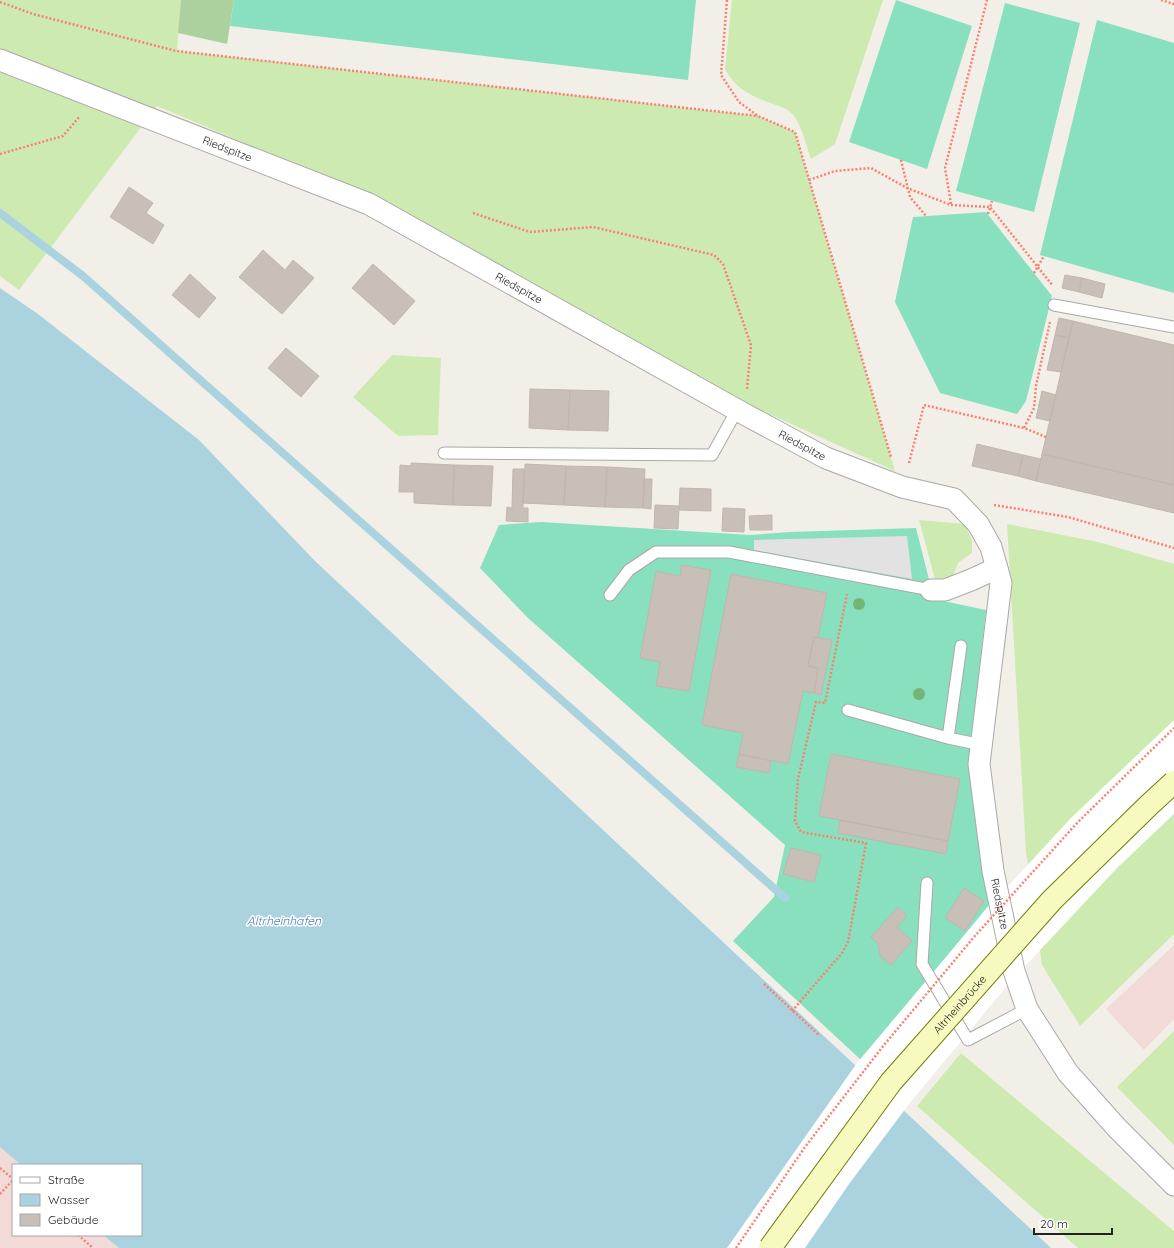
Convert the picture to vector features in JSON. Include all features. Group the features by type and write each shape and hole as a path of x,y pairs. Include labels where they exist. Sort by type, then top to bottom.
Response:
{"main road":[{"name":"Altrheinbrücke","path":"770,1248 891,1082 1052,900 1174,782"}],"street":[{"name":"Riedspitze","path":"0,60 369,204 737,410 826,458 902,487 954,499 978,524 991,547 1001,583 979,764 993,871 1014,971 1027,1009 1068,1073 1117,1128 1174,1185"},
{"path":"932,590 945,590 997,568"}],"lane":[{"path":"1054,305 1174,327"},
{"path":"444,453 712,455 737,410"},
{"path":"610,595 629,570 656,552 729,552 932,590"},
{"path":"948,738 961,646"},
{"path":"848,710 948,738 982,745"},
{"path":"927,883 922,964 968,1040 1027,1009"}],"path":[{"path":"726,0 721,75 739,102 758,116 795,132 895,471 902,487"},
{"path":"951,205 945,168 987,0"},
{"path":"1161,0 1174,4"},
{"path":"0,2 32,14 176,51 758,116"},
{"path":"0,154 63,136 95,97"},
{"path":"901,160 910,197 926,216"},
{"path":"809,180 835,171 871,168 907,188 951,205 990,207 1058,291 1036,386 1034,408 1024,428"},
{"path":"988,214 992,201"},
{"path":"473,213 530,232 593,227 714,255 723,264 751,345 746,395 737,410"},
{"path":"1034,273 1044,256"},
{"path":"902,487 924,405 1024,428 1046,437"},
{"path":"991,505 1068,517 1174,548"},
{"path":"792,1011 842,953 848,942 866,843 801,832 795,821 798,779 812,717 816,702 825,703 851,575"},
{"path":"736,1248 805,1147 884,1045 969,943 1077,823 1174,728"},
{"path":"764,984 820,1036"},
{"path":"0,1168 12,1178"},
{"path":"0,1194 12,1180"},
{"path":"79,1236 93,1248"}],"shaded area":[{"path":"907,536 912,579 754,550 754,540"},
{"path":"1174,945 1174,1019 1144,1050 1106,1009"},
{"path":"0,1147 20,1164 12,1164 12,1236 104,1236 119,1248 0,1248"}],"green space":[{"path":"0,0 181,0 177,51 758,116 795,132 895,471 734,398 370,196 157,106 19,290 0,276"},
{"path":"181,0 234,0 227,44 178,33"},
{"path":"234,0 696,0 688,80 230,26"},
{"path":"732,0 883,0 835,144 811,159 803,134 794,116 786,109 751,95 739,87 733,82 725,69"},
{"path":"896,0 972,26 927,169 849,142"},
{"path":"1005,3 1080,23 1034,212 956,191"},
{"path":"1097,20 1174,43 1174,293 1040,255"},
{"path":"986,212 1052,296 1026,401 1017,414 940,393 895,302 913,217"},
{"path":"392,355 441,358 438,435 398,436 353,397"},
{"path":"919,520 965,524 972,541 972,553 958,563 952,578 935,579"},
{"path":"541,522 750,535 790,532 916,528 934,599 986,610 969,770 989,905 861,1060 733,941 774,897 785,845 528,618 480,568 499,525"},
{"path":"1007,524 1098,542 1174,564 1174,934 1080,1026 1042,965 1026,852"},
{"path":"1174,1031 1174,1145 1117,1087"},
{"path":"961,1053 1174,1231 1174,1248 1078,1248 917,1106"}],"water":[{"name":"Altrheinhafen","path":"0,288 38,314 199,440 316,562 1051,1248 119,1248 104,1236 142,1236 142,1164 20,1164 0,1147"}],"pier":[{"path":"1174,720 1174,814 1117,868 1011,981 909,1104 849,1184 805,1248 727,1248 857,1063 984,912 1071,818"}],"building":[{"path":"129,187 153,203 146,213 164,225 153,244 110,217"},
{"path":"263,250 285,270 293,260 314,278 282,314 239,277"},
{"path":"373,264 415,301 394,325 352,288"},
{"path":"190,274 216,298 199,318 172,295"},
{"path":"1065,275 1082,278 1079,292 1062,288"},
{"path":"1082,278 1105,284 1102,298 1079,292"},
{"path":"1059,318 1073,321 1069,338 1055,335"},
{"path":"1073,321 1174,345 1174,485 1042,454"},
{"path":"1055,335 1069,338 1061,372 1047,370"},
{"path":"286,348 319,376 301,397 268,368"},
{"path":"530,389 570,390 568,430 529,428"},
{"path":"570,390 609,391 608,431 568,430"},
{"path":"1042,391 1056,395 1050,421 1036,418"},
{"path":"977,444 1023,455 1018,476 972,466"},
{"path":"1042,454 1174,485 1174,513 1036,481"},
{"path":"1023,455 1041,459 1036,481 1018,476"},
{"path":"411,463 454,465 453,505 414,503 414,492 399,492 400,465 411,466"},
{"path":"525,464 566,466 564,505 523,503"},
{"path":"454,465 493,466 491,506 453,505"},
{"path":"566,466 607,467 605,507 564,505"},
{"path":"607,467 645,469 643,508 605,507"},
{"path":"513,469 524,469 523,508 528,508 528,522 506,521 507,507 512,508"},
{"path":"644,479 652,479 651,509 643,508"},
{"path":"680,488 711,489 711,511 679,510"},
{"path":"655,505 679,506 678,529 654,528"},
{"path":"723,508 745,509 744,532 722,531"},
{"path":"772,515 772,530 750,530 749,516"},
{"path":"682,565 711,570 689,691 656,686 660,662 640,658 656,571 680,576"},
{"path":"731,574 827,593 818,637 814,637 808,666 818,668 814,693 803,691 788,764 739,754 743,733 702,725"},
{"path":"814,637 832,640 821,695 814,693 818,668 808,666"},
{"path":"739,754 771,761 769,773 736,767"},
{"path":"831,754 960,779 948,841 819,816"},
{"path":"840,820 948,841 946,854 838,833"},
{"path":"791,848 821,855 814,882 783,874"},
{"path":"964,888 984,901 965,931 945,918"},
{"path":"898,907 907,916 897,927 912,941 891,965 880,956 878,943 871,937"}],"waterway":[{"path":"0,213 83,276 785,898"}]}
